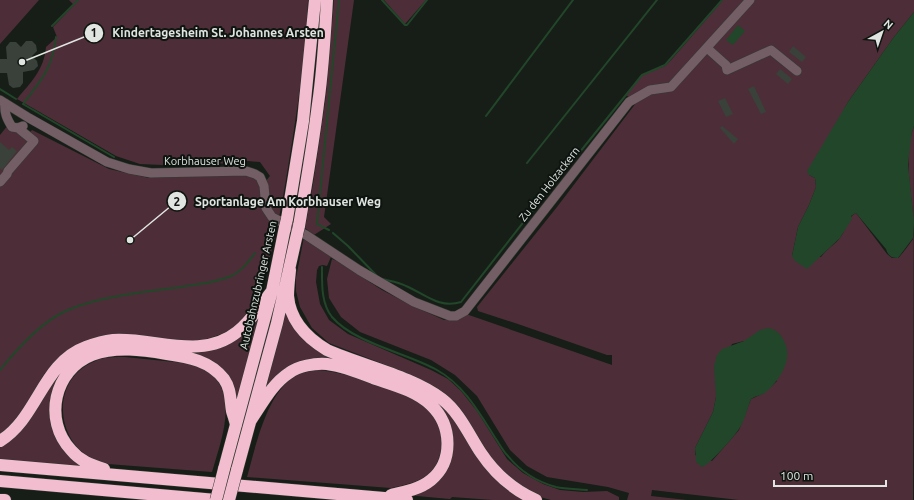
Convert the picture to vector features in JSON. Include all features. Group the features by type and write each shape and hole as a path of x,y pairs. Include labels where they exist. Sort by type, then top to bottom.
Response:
{"highway":[{"name":"Autobahnzubringer Arsten","path":"216,500 272,291 286,223 303,122 315,0"},
{"path":"229,500 290,270 298,230 319,103 327,0"},
{"path":"290,270 288,296 290,304 298,325 314,343 327,350 414,383 443,400 454,410 481,453 498,475 518,491 536,500"},
{"path":"0,441 7,437 20,424 55,369 85,347 112,340 128,340 186,347 204,346 216,343 226,339 236,332 252,317 272,291"},
{"path":"131,476 88,464 70,450 59,433 56,420 55,402 59,389 67,373 78,363 92,355 125,349 181,356 207,364 224,380 229,389 232,411 236,425"},
{"path":"251,420 276,384 289,372 306,366 325,364 343,367 402,388 421,398 431,405 439,414 444,424 448,444 444,462 436,475 430,481 421,486 402,493 376,497"},
{"path":"0,465 407,500"},
{"path":"0,481 216,500"},
{"path":"0,500 5,500"}],"street":[{"name":"Zu den Holzackern","path":"465,311 629,102 650,90 672,87 750,0"},
{"path":"707,48 726,65 727,70 771,50 797,71"},
{"path":"0,182 34,141 18,128 12,127 4,111 2,102"},
{"name":"Korbhauser Weg","path":"2,102 107,162 129,169 151,173 246,171 255,174 260,178 264,186 266,208 272,217 306,235 359,270 414,302 450,316 456,316 465,311"},
{"path":"18,128 26,123 25,116"}],"shaded area":[{"path":"0,0 39,0 0,44"},
{"path":"69,0 308,0 306,34 293,136 272,248 259,297 254,307 248,314 230,330 199,341 69,350 55,361 45,373 16,421 0,435 0,135 8,125 25,138 32,130 109,169 149,178 248,174 258,180 260,188 270,176 260,162 248,161 196,166 194,162 163,165 140,164 116,156 17,99 40,69 46,47 57,37 53,27 74,5"},
{"path":"334,0 354,0 324,217 331,224 314,235 305,228 326,95"},
{"path":"384,0 426,0 405,24"},
{"path":"723,0 914,0 914,12 894,37 848,102 809,175 815,178 816,187 798,227 792,256 821,257 842,236 850,218 856,213 887,254 892,258 899,257 913,239 913,217 908,165 909,145 914,126 913,500 739,500 652,490 651,496 687,500 627,500 629,493 608,487 547,477 527,466 510,450 477,396 455,375 431,360 360,332 341,317 329,298 327,279 332,259 382,290 444,320 458,320 466,314 612,365 612,355 607,355 478,311 477,307 557,207 636,103 626,95 642,75 665,66","holes":["744,341 777,381 764,393 751,399 739,430 712,461 695,455 695,448 713,412 716,397 716,381 732,344"]},
{"path":"914,12 914,126 908,164 914,222 913,238 898,258 892,257 856,213 851,216 852,219 840,238 807,269 795,261 792,256 798,227 816,187 815,178 809,175 807,171 848,102 894,37"},
{"path":"738,25 745,31 733,45 726,40"},
{"path":"304,237 331,257 327,266 319,266 317,270 316,282 320,304 329,320 348,334 431,370 448,379 461,391 477,411 507,459 523,473 543,484 560,490 583,492 607,491 619,497 619,500 551,500 540,497 522,488 495,464 460,408 447,395 434,386 409,374 329,343 312,328 300,307 296,291 296,278"},
{"path":"286,311 299,334 443,404 527,500 493,500 452,497 450,499 406,495 445,471 441,410 326,360 267,388 266,387"},
{"path":"257,319 259,319 237,402 235,390 229,378 221,368 208,359 190,354 137,346 111,346 102,348 85,355 71,364 61,377 55,391 52,406 53,422 59,438 68,453 70,456 91,469 0,461 0,445 14,435 25,423 60,371 72,361 87,352 106,346 125,345 145,346 185,350 204,350 223,346 240,336"},
{"path":"768,328 778,332 787,348 784,370 765,393 751,399 743,422 737,433 702,467 696,462 695,448 713,412 716,397 714,366 717,355 722,349 744,341 760,330"},
{"path":"109,357 125,357 193,364 210,373 220,384 225,398 226,412 224,428 212,472 108,464 92,458 78,448 66,427 63,415 63,403 71,380 79,371 98,360"},
{"path":"317,370 328,371 372,382 403,394 427,408 437,420 443,432 441,451 433,469 415,482 391,488 247,477 264,420 279,392 288,381 299,374"}],"building":[{"path":"26,41 32,41 36,45 37,51 32,56 37,61 38,66 34,70 23,72 23,83 20,87 13,88 9,85 7,73 0,73 0,59 7,59 6,47 10,42 16,42 21,47"},
{"path":"793,46 806,57 802,62 789,52"},
{"path":"780,69 792,79 788,84 776,74"},
{"path":"754,86 766,112 761,114 748,89"},
{"path":"725,98 733,114 726,117 718,101"},
{"path":"722,126 738,139 734,144 720,128"},
{"path":"0,142 9,150 12,147 17,151 2,170 0,168"}],"waterway":[{"path":"52,26 78,0"},
{"path":"329,230 317,224 339,0"},
{"path":"382,0 405,25 407,25 427,0"},
{"path":"486,116 573,0"},
{"path":"527,163 657,0"},
{"path":"550,189 642,75 665,65 722,0"},
{"path":"56,37 49,66 41,80 23,104 114,157"},
{"path":"0,89 16,99"},
{"path":"382,279 403,285 432,300 446,304 461,302 540,201"},
{"path":"333,233 378,277"},
{"path":"0,370 22,344 40,328 68,310 109,298 219,280 238,272 255,253"},
{"path":"322,267 323,293 328,312 342,326 353,334 367,341 425,364 447,376 471,401 506,454 530,475 556,487 587,490"}],"place":[{"name":"Kindertagesheim St. Johannes Arsten","path":"22,62"},
{"name":"Sportanlage Am Korbhauser Weg","path":"130,240"}]}
